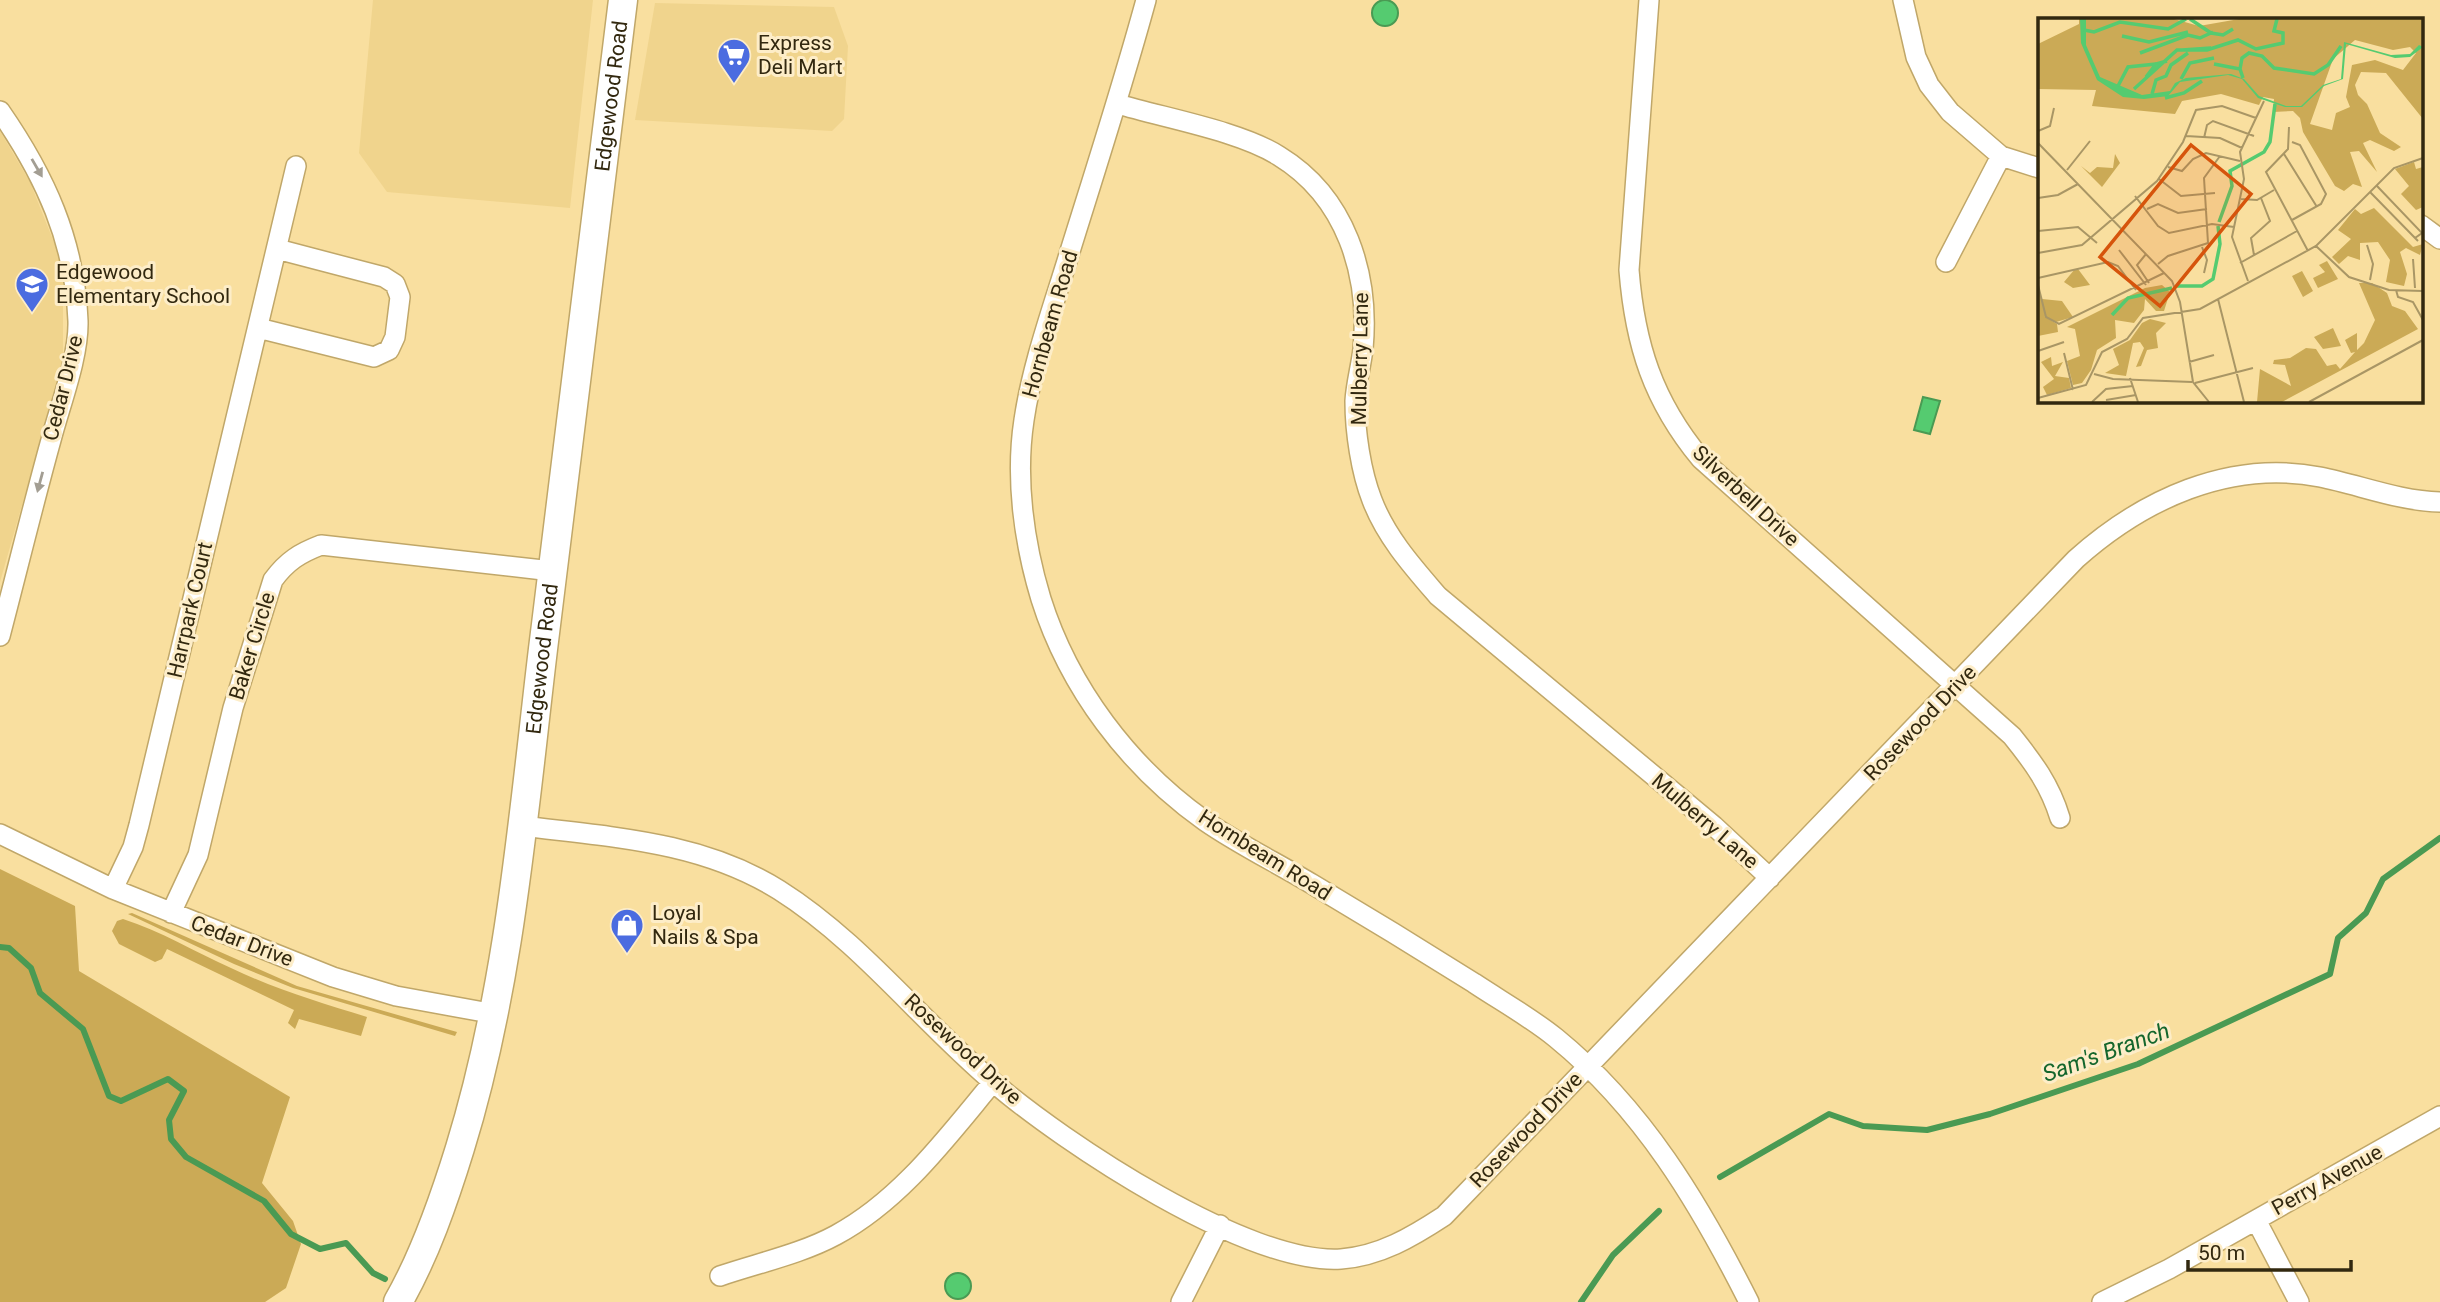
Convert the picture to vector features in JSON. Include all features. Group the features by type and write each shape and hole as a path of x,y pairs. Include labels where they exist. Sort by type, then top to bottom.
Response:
{"main road":[{"name":"Edgewood Road","path":"398,1302 448,1188 482,1077 495,1014 522,826 623,0"}],"street":[{"name":"Hornbeam Road","path":"1146,0 1118,104 1039,352 1024,422 1021,493 1032,569 1053,638 1072,674 1115,736 1149,774 1206,821 1532,1020 1586,1068 1630,1110 1690,1191 1749,1302"},
{"name":"Silverbell Drive","path":"1649,0 1629,270 1632,311 1641,349 1659,397 1677,429 1702,459 2012,736 2038,768 2052,793 2060,818"},
{"path":"1903,0 1916,57 1929,85 1950,112 2001,156 2038,168"},
{"name":"Mulberry Lane","path":"1118,104 1239,139 1279,155 1317,187 1334,209 1356,256 1363,293 1363,347 1355,400 1360,445 1371,499 1402,555 1438,596 1714,826 1770,878"},
{"name":"Cedar Drive","path":"0,110 46,183 75,279 78,325 69,375 0,636"},
{"path":"1947,262 2001,156"},
{"name":"Harrpark Court","path":"113,889 133,847 139,825 296,166"},
{"path":"2422,226 2440,239"},
{"path":"258,328 374,357 389,350 395,337 400,297 395,284 384,277 277,249"},
{"name":"Rosewood Drive","path":"522,826 655,844 734,865 779,890 828,926 993,1082 1054,1128 1143,1186 1178,1208 1271,1247 1340,1259 1374,1253 1411,1237 1444,1216 2091,545 2131,515 2167,496 2246,475 2282,472 2319,477 2417,501 2440,502"},
{"name":"Baker Circle","path":"171,913 198,855 233,708 273,580 284,565 299,553 321,545 552,571"},
{"name":"Cedar Drive","path":"0,834 113,889 333,977 396,996 495,1014"},
{"path":"720,1276 835,1235 888,1199 993,1082"},
{"name":"Perry Avenue","path":"2102,1302 2256,1220 2440,1116"},
{"path":"2256,1220 2299,1302"},
{"path":"1181,1302 1220,1225"}],"shaded area":[{"path":"373,0 593,0 570,208 387,192 359,153"},
{"path":"1385,0 1394,4 1398,13 1394,22 1385,26 1376,22 1372,13 1376,4"},
{"path":"655,3 834,7 848,46 844,119 832,131 635,120"},
{"name":"Edgewood Elementary School","path":"0,131 30,182 63,265 63,362 0,582"},
{"path":"1923,397 1940,401 1930,434 1914,430"},
{"path":"0,869 75,906 79,971 290,1097 262,1183 293,1221 301,1244 286,1288 265,1302 0,1302"},
{"path":"132,913 297,986 457,1032 455,1036 293,988 234,964 128,914"},
{"path":"123,919 151,929 264,983 367,1017 361,1036 299,1019 295,1029 288,1023 294,1010 167,949 162,959 155,962 119,944 112,931 117,921"},
{"path":"958,1273 967,1277 971,1286 967,1295 958,1299 949,1295 945,1286 949,1277"}],"waterway":[{"name":"Sam's Branch","path":"1720,1177 1829,1114 1863,1126 1927,1130 1990,1114 2138,1064 2330,974 2338,938 2366,913 2383,879 2440,838"},
{"name":"Sam's Branch","path":"0,947 9,948 31,968 40,993 83,1029 109,1096 121,1101 168,1079 184,1091 169,1120 171,1139 186,1157 264,1201 291,1234 320,1249 346,1243 373,1273 385,1279"},
{"name":"Sam's Branch","path":"1581,1302 1613,1255 1659,1211"}],"place":[{"name":"Express Deli Mart","path":"734,85"},
{"name":"Edgewood Elementary School","path":"32,314"},
{"name":"Loyal Nails & Spa","path":"627,955"}]}
